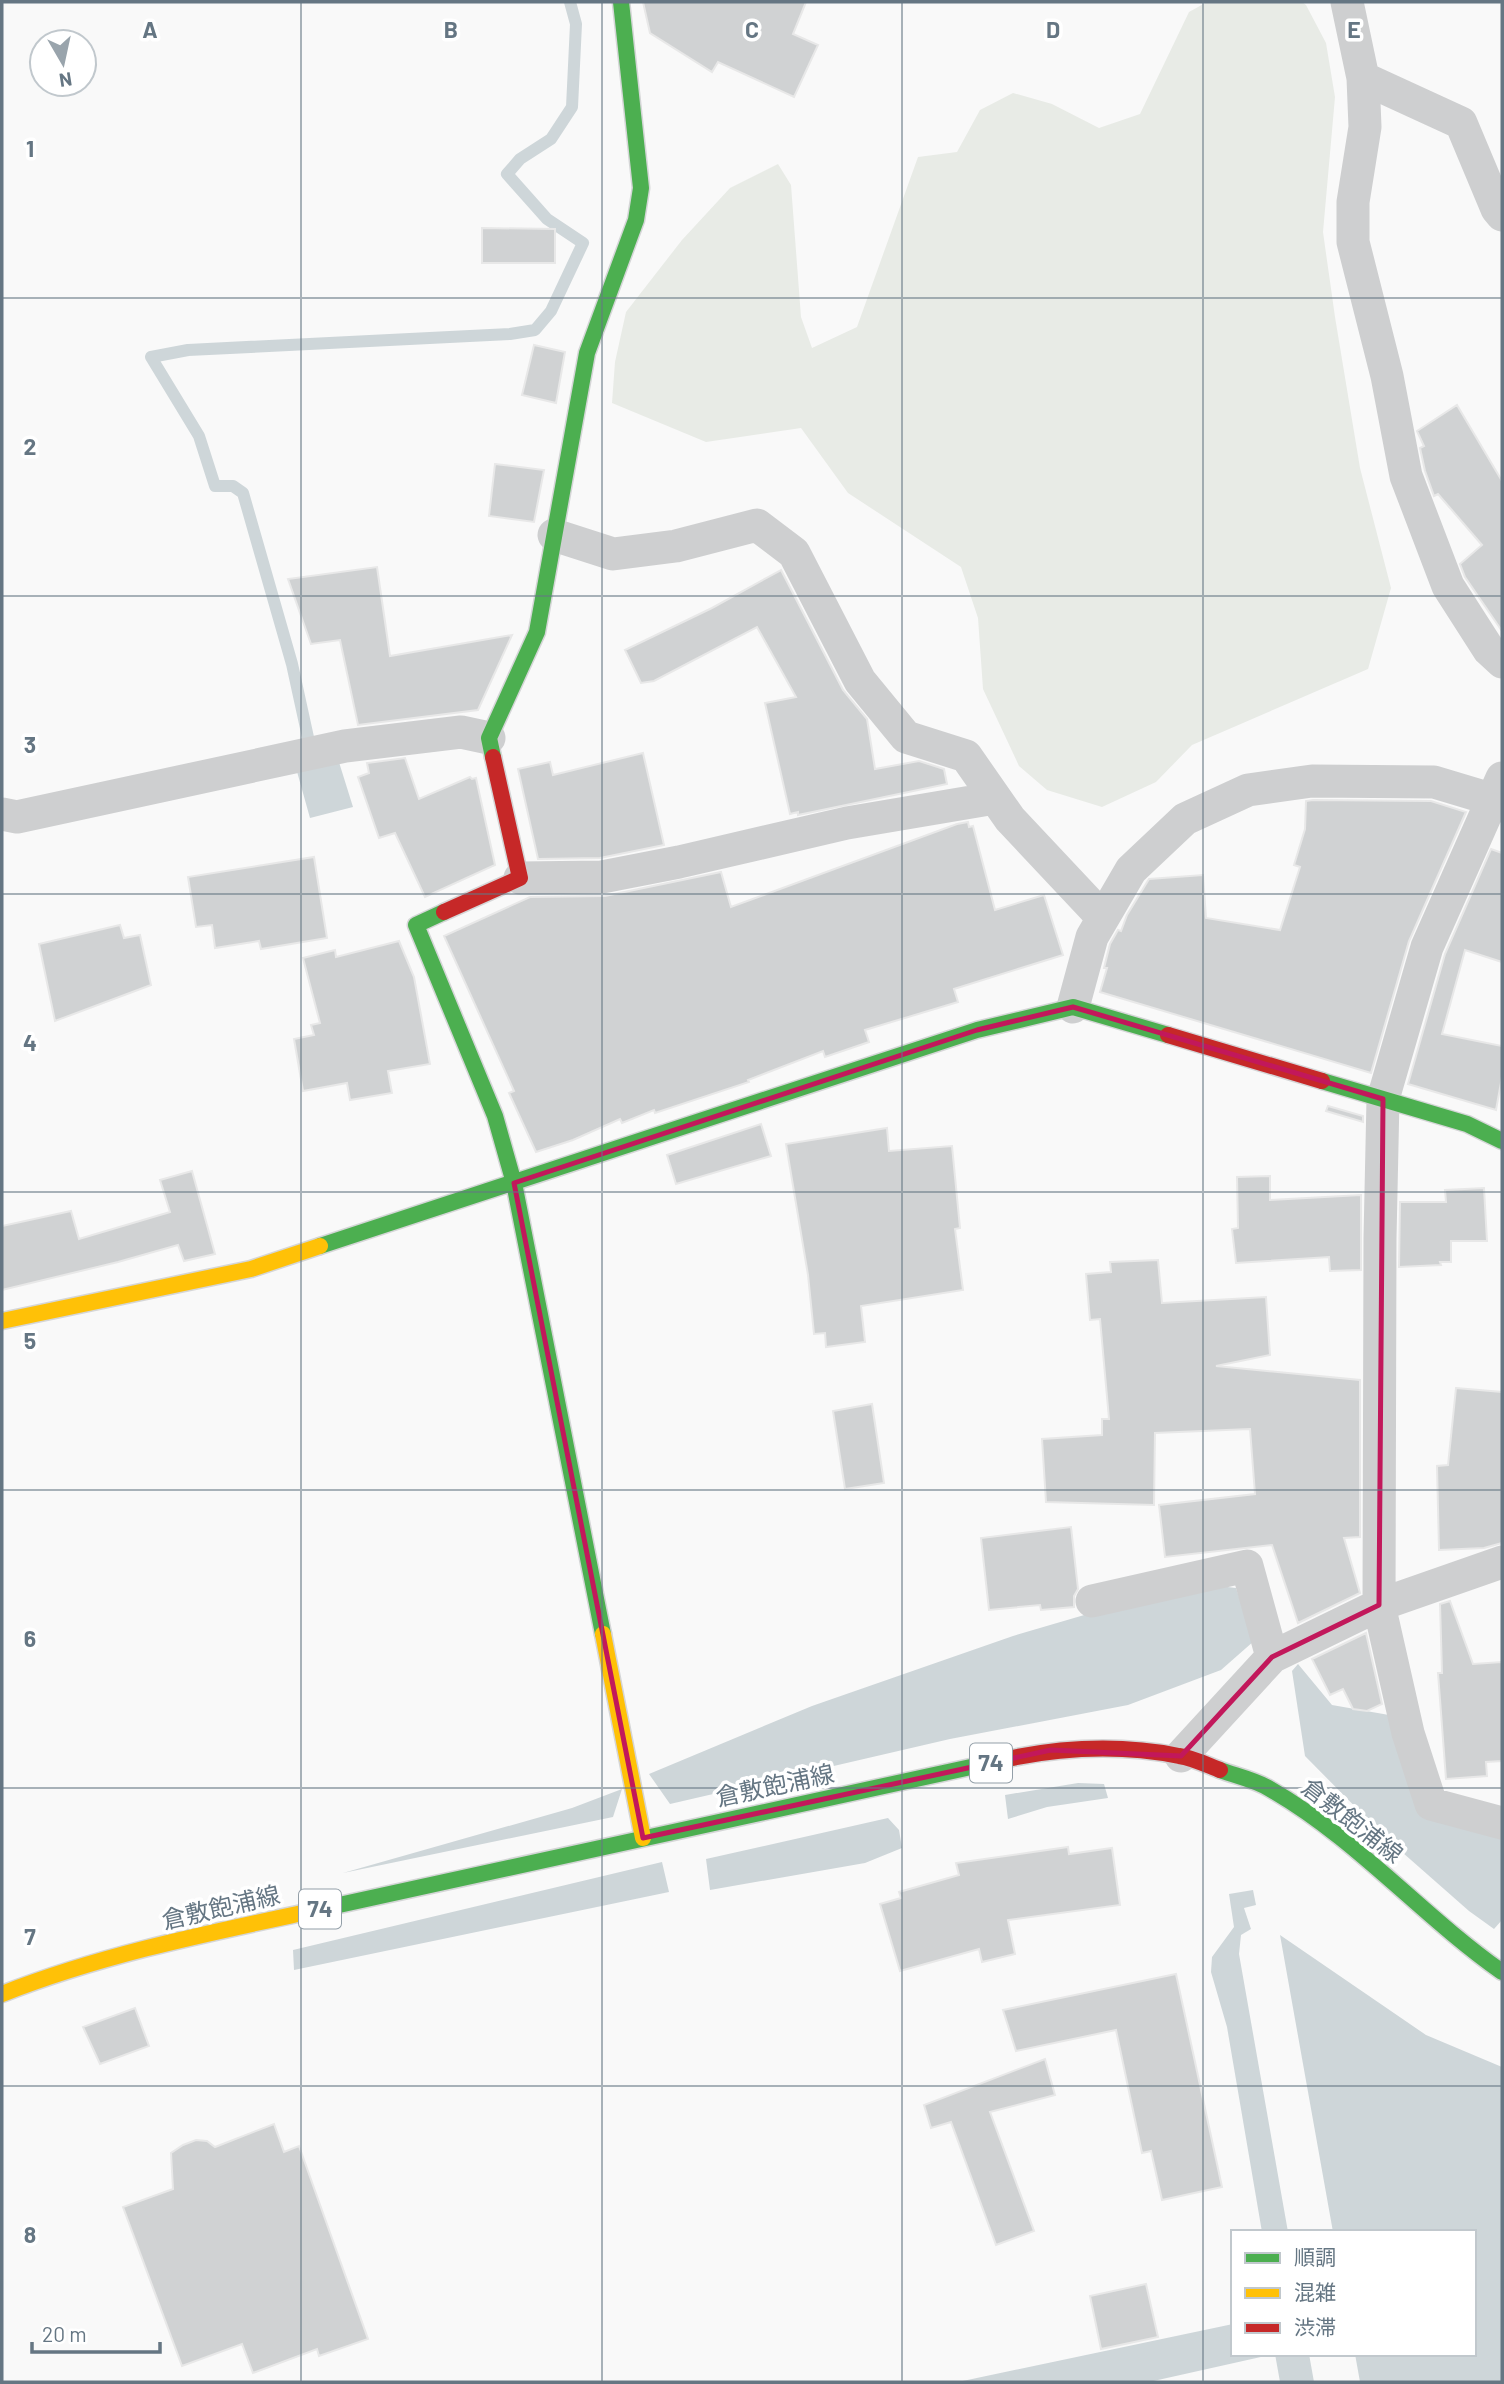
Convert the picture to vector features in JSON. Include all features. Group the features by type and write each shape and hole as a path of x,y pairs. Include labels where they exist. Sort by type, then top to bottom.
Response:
{"street":[{"path":"520,878 489,737 537,632 587,353 636,220 640,188 621,2"},
{"path":"1347,2 1363,78 1365,127 1353,202 1353,242 1387,376 1406,476 1448,586 1489,650 1502,662"},
{"path":"1363,78 1461,122 1497,209 1502,215"},
{"path":"554,535 613,554 676,546 757,525 794,553 860,681 905,737 966,756 1010,819 1103,918"},
{"path":"2,814 17,817 345,746 461,732 489,737"},
{"path":"1073,1007 1092,937 1131,870 1185,819 1248,790 1312,781 1434,782 1499,794 1427,947 1384,1099 1380,1238 1379,1605 1408,1733 1431,1804 1502,1823"},
{"path":"643,1838 514,1183 495,1116 416,925 520,878 602,877 847,823 995,798"},
{"path":"2,1321 251,1269 977,1030 1073,1007 1467,1124 1502,1141"},
{"path":"1181,1756 1272,1657 1379,1605 1502,1562"},
{"path":"1092,1601 1247,1566 1272,1657"},
{"name":"倉敷飽浦線","path":"2,1994 53,1974 172,1941 1051,1750 1120,1749 1181,1756 1268,1787 1329,1827 1475,1953 1502,1972"}],"highlighted area":[{"path":"1073,1007 1383,1099 1379,1605 1272,1657 1181,1756 1051,1750 643,1838 514,1183 977,1030"}],"shaded area":[{"path":"1207,2 1302,2 1326,43 1335,97 1323,232 1360,468 1391,588 1368,669 1192,745 1156,782 1102,807 1047,790 1019,766 983,689 978,618 961,567 848,493 801,428 706,442 612,403 615,362 626,312 682,240 730,188 778,164 791,185 801,317 812,348 857,327 918,157 957,152 980,110 1013,93 1052,104 1099,128 1140,114 1189,12"},
{"path":"338,759 353,807 310,818 296,768"},
{"path":"1219,1586 1236,1588 1254,1641 1221,1670 1128,1705 950,1739 670,1804 649,1774 812,1706 1013,1636 1115,1606"},
{"path":"1298,1664 1332,1705 1389,1715 1426,1812 1502,1832 1502,1920 1494,1929 1469,1911 1386,1838 1305,1756 1292,1671"},
{"path":"1078,1783 1104,1784 1108,1798 1047,1807 1008,1819 1005,1795"},
{"path":"622,1789 613,1817 343,1873 572,1808"},
{"path":"888,1818 899,1830 902,1848 865,1863 710,1890 706,1859"},
{"path":"662,1862 669,1892 294,1970 293,1950"},
{"path":"1253,1890 1256,1905 1244,1908 1251,1929 1241,1935 1239,1954 1288,2230 1262,2230 1227,2027 1211,1972 1212,1957 1234,1927 1229,1894"},
{"path":"1280,1935 1426,2035 1502,2067 1502,2382 1360,2382 1355,2356 1476,2356 1476,2230 1333,2230"},
{"path":"1231,2324 1231,2356 1265,2356 1149,2382 958,2382"},
{"path":"1275,2356 1309,2356 1314,2382 1280,2382"}],"building":[{"path":"643,2 806,2 793,34 818,45 794,97 718,62 712,72 650,33"},
{"path":"482,228 555,229 555,263 482,263"},
{"path":"534,345 565,352 556,403 522,395"},
{"path":"1457,405 1502,481 1502,631 1465,577 1460,564 1482,545 1438,494 1434,496 1420,448 1424,446 1417,431"},
{"path":"495,464 544,470 534,522 489,516"},
{"path":"377,567 390,656 512,635 478,710 358,725 340,640 311,644 288,579"},
{"path":"781,570 843,690 867,719 875,769 919,761 944,769 947,784 798,815 798,812 790,814 765,703 796,697 757,627 654,681 641,683 625,650 712,608"},
{"path":"643,753 664,845 600,858 538,859 518,769 550,762 553,775"},
{"path":"405,758 419,799 470,777 476,778 495,865 425,897 395,833 379,838 358,777 369,773 367,763"},
{"path":"1306,801 1431,801 1466,812 1409,941 1371,1073 1100,992 1110,944 1118,930 1121,931 1127,915 1149,879 1203,875 1206,918 1280,930 1300,867 1294,865 1305,829"},
{"path":"968,822 969,827 973,826 995,910 1044,895 1063,955 954,989 958,1002 865,1030 869,1042 825,1057 823,1051 748,1080 749,1082 655,1113 654,1110 622,1123 620,1119 573,1140 536,1152 509,1093 514,1091 444,936 530,897 605,896 721,872 731,907"},
{"path":"1491,849 1502,853 1502,962 1465,950 1442,1034 1502,1046 1502,1077 1496,1110 1408,1084 1445,954"},
{"path":"314,857 327,938 261,949 259,941 215,948 212,925 196,927 188,877"},
{"path":"120,925 124,938 140,935 151,985 55,1021 39,944"},
{"path":"399,941 414,977 430,1064 388,1071 392,1093 350,1100 347,1083 303,1091 294,1039 314,1035 311,1025 320,1023 303,958 335,950 336,957"},
{"path":"1328,1106 1363,1116 1363,1122 1326,1111"},
{"path":"761,1124 771,1156 676,1184 667,1155"},
{"path":"887,1128 889,1151 952,1146 960,1228 955,1229 963,1290 861,1306 865,1342 826,1347 825,1333 814,1334 808,1275 786,1144"},
{"path":"192,1171 215,1254 184,1261 178,1245 2,1290 2,1226 71,1211 79,1239 170,1212 160,1180"},
{"path":"1270,1176 1270,1200 1361,1195 1361,1270 1330,1271 1329,1257 1236,1263 1232,1229 1238,1228 1237,1177"},
{"path":"1484,1188 1487,1241 1451,1241 1451,1262 1399,1267 1400,1202 1446,1202 1445,1190"},
{"path":"1158,1260 1162,1303 1266,1297 1270,1355 1216,1366 1360,1380 1360,1537 1344,1538 1360,1593 1298,1623 1272,1545 1165,1557 1159,1505 1255,1494 1250,1429 1155,1433 1154,1505 1046,1502 1042,1439 1102,1435 1102,1419 1109,1419 1100,1319 1090,1320 1086,1274 1111,1272 1110,1262"},
{"path":"1456,1388 1502,1392 1502,1543 1484,1548 1439,1550 1437,1466 1448,1465"},
{"path":"872,1404 884,1483 845,1489 833,1411"},
{"path":"1071,1527 1078,1589 1074,1596 1074,1607 1041,1610 1040,1605 989,1610 981,1538"},
{"path":"1450,1601 1473,1664 1502,1662 1502,1761 1486,1762 1487,1776 1446,1779 1438,1673 1442,1673 1440,1604"},
{"path":"1366,1633 1382,1704 1367,1711 1353,1709 1343,1689 1330,1695 1312,1659"},
{"path":"1068,1847 1069,1854 1112,1848 1120,1905 1008,1920 1015,1954 982,1962 979,1949 900,1971 880,1904 901,1898 899,1892 959,1875 956,1863"},
{"path":"1176,1974 1222,2187 1162,2200 1151,2151 1142,2153 1116,2030 1016,2051 1003,2010"},
{"path":"135,2008 149,2046 100,2064 83,2027"},
{"path":"1045,2059 1055,2095 990,2112 1034,2231 996,2245 951,2122 931,2128 924,2105"},
{"path":"274,2124 284,2152 299,2146 368,2339 319,2356 317,2349 253,2373 242,2344 182,2366 123,2207 173,2189 171,2153 183,2145 196,2140 207,2141 215,2147"},
{"path":"1146,2284 1158,2337 1101,2349 1090,2296"}],"waterway":[{"path":"309,742 292,664 243,493 233,486 215,486 199,436 151,357 188,350 510,334 535,330 551,311 583,243 547,219 507,174 520,159 551,139 572,107 576,24 570,2"}],"traffic: fast":[{"path":"493,757 489,738 537,632 587,353 636,220 641,188 621,2"},
{"path":"444,912 416,925 495,1116 514,1183 603,1634"},
{"path":"320,1246 977,1030 1073,1007 1168,1035"},
{"path":"1322,1081 1467,1124 1502,1141"},
{"path":"307,1912 1012,1758"},
{"path":"1220,1770 1264,1786 1331,1830 1472,1950 1502,1972"}],"traffic: slow":[{"path":"2,1321 251,1269 320,1246"},
{"path":"603,1634 643,1838"},
{"path":"2,1994 115,1957 191,1937 307,1912"}],"traffic: jam":[{"path":"444,912 520,878 493,757"},
{"path":"1168,1035 1322,1081"},
{"path":"1012,1758 1054,1751 1137,1750 1184,1757 1220,1770"}]}
